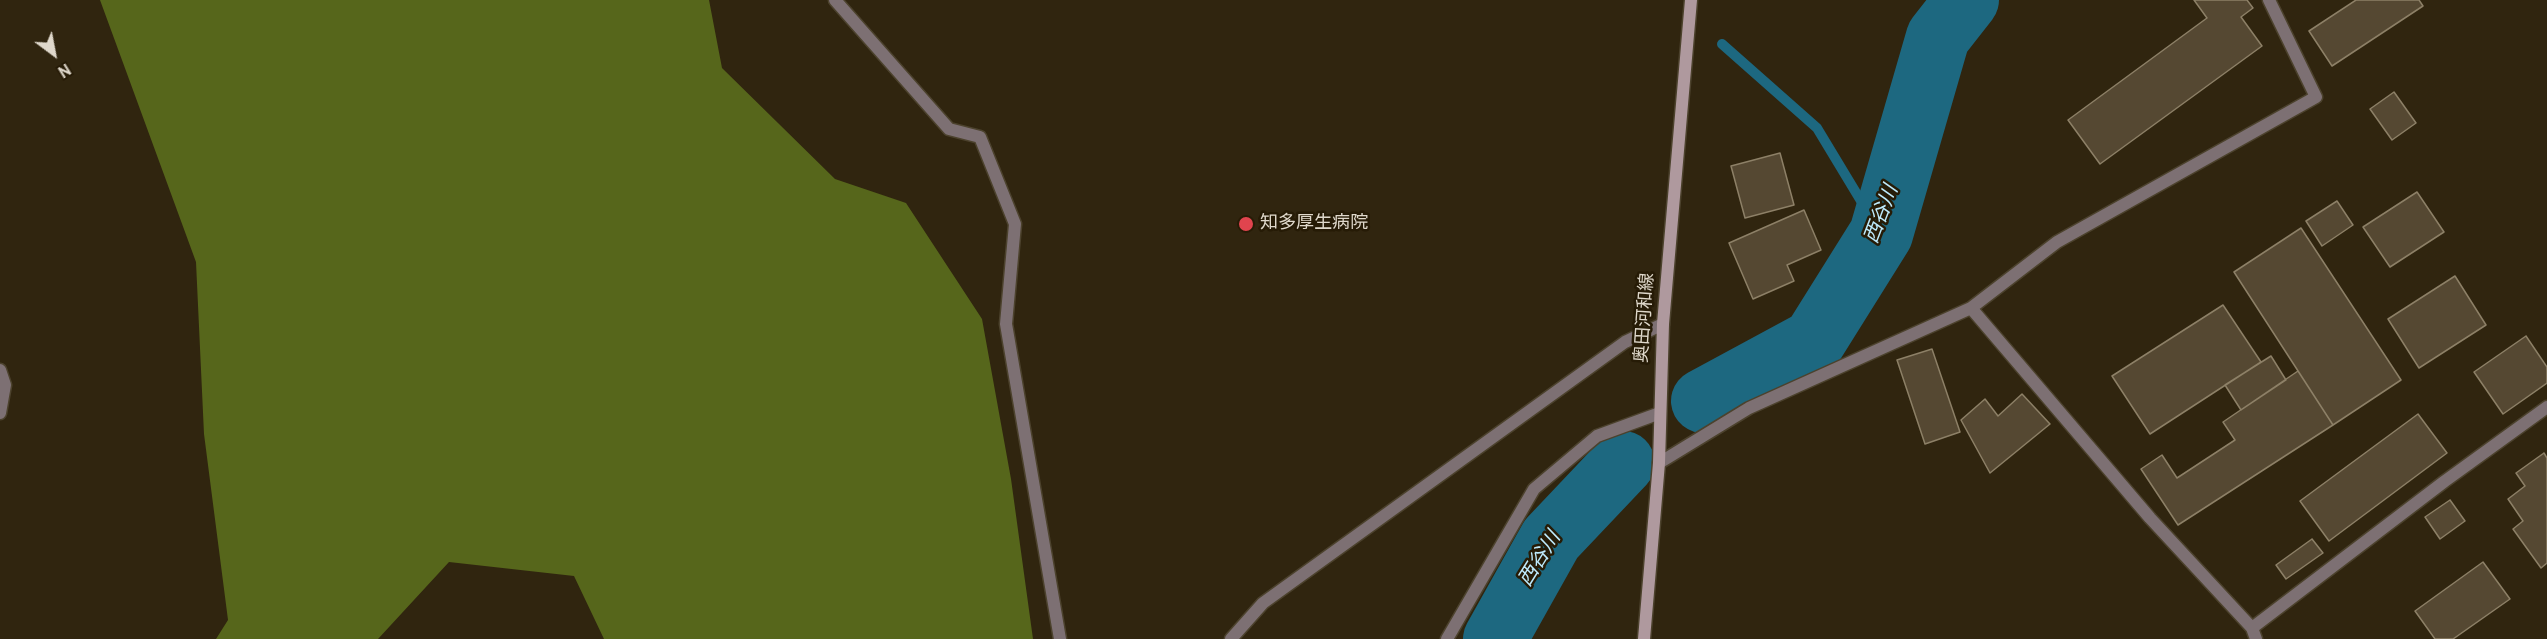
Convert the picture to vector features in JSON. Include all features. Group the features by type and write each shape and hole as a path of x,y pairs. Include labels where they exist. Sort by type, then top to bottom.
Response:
{"main road":[{"name":"奥田河和線","path":"1644,639 1659,463 1663,324 1691,0"}],"street":[{"path":"836,0 949,129 980,137 1015,224 1006,324 1060,639"},
{"path":"1659,463 1749,408 1971,309 2057,242 2316,97 2269,0"},
{"path":"1971,309 2150,518 2254,633 2445,481 2547,407"},
{"path":"1231,639 1263,603 1625,342 1663,324"},
{"path":"0,370 5,385 0,413"},
{"path":"1447,639 1534,489 1597,436 1660,413"}],"green space":[{"path":"100,0 709,0 722,68 835,179 906,203 982,319 1011,479 1033,639 604,639 574,576 449,562 378,639 216,639 228,620 204,434 196,262"}],"building":[{"path":"2194,0 2247,0 2253,8 2241,17 2262,46 2100,164 2068,120 2207,18"},
{"path":"2356,0 2419,0 2423,6 2332,66 2309,31"},
{"path":"2394,92 2416,123 2392,140 2370,109"},
{"path":"1780,153 1794,205 1745,218 1731,166"},
{"path":"2417,192 2444,232 2390,267 2363,227"},
{"path":"2337,201 2353,225 2322,246 2306,221"},
{"path":"1804,210 1821,250 1787,265 1794,281 1753,299 1729,243"},
{"path":"2301,228 2401,380 2333,425 2234,272"},
{"path":"2455,276 2486,325 2419,368 2388,319"},
{"path":"2223,305 2261,362 2150,434 2112,376"},
{"path":"2526,336 2547,367 2547,383 2503,414 2474,372"},
{"path":"1932,349 1960,432 1925,444 1897,360"},
{"path":"2271,356 2286,380 2241,410 2225,385"},
{"path":"2298,371 2333,425 2178,525 2141,469 2162,455 2177,478 2235,440 2223,422"},
{"path":"2022,394 2050,424 1990,473 1961,420 1985,399 1998,416"},
{"path":"2418,414 2447,453 2329,541 2300,501"},
{"path":"2544,453 2547,458 2547,563 2541,568 2513,529 2523,521 2508,499 2525,486 2516,473"},
{"path":"2450,500 2465,521 2440,539 2425,517"},
{"path":"2312,539 2323,553 2286,579 2276,565"},
{"path":"2483,562 2510,599 2453,639 2435,639 2415,611"}],"waterway":[{"name":"西谷川","path":"1703,401 1814,341 1881,234 1938,37 1967,0"},
{"path":"1722,44 1817,128 1881,234"},
{"name":"西谷川","path":"1495,639 1551,539 1623,463"}],"place":[{"name":"知多厚生病院","path":"1246,224"}]}
